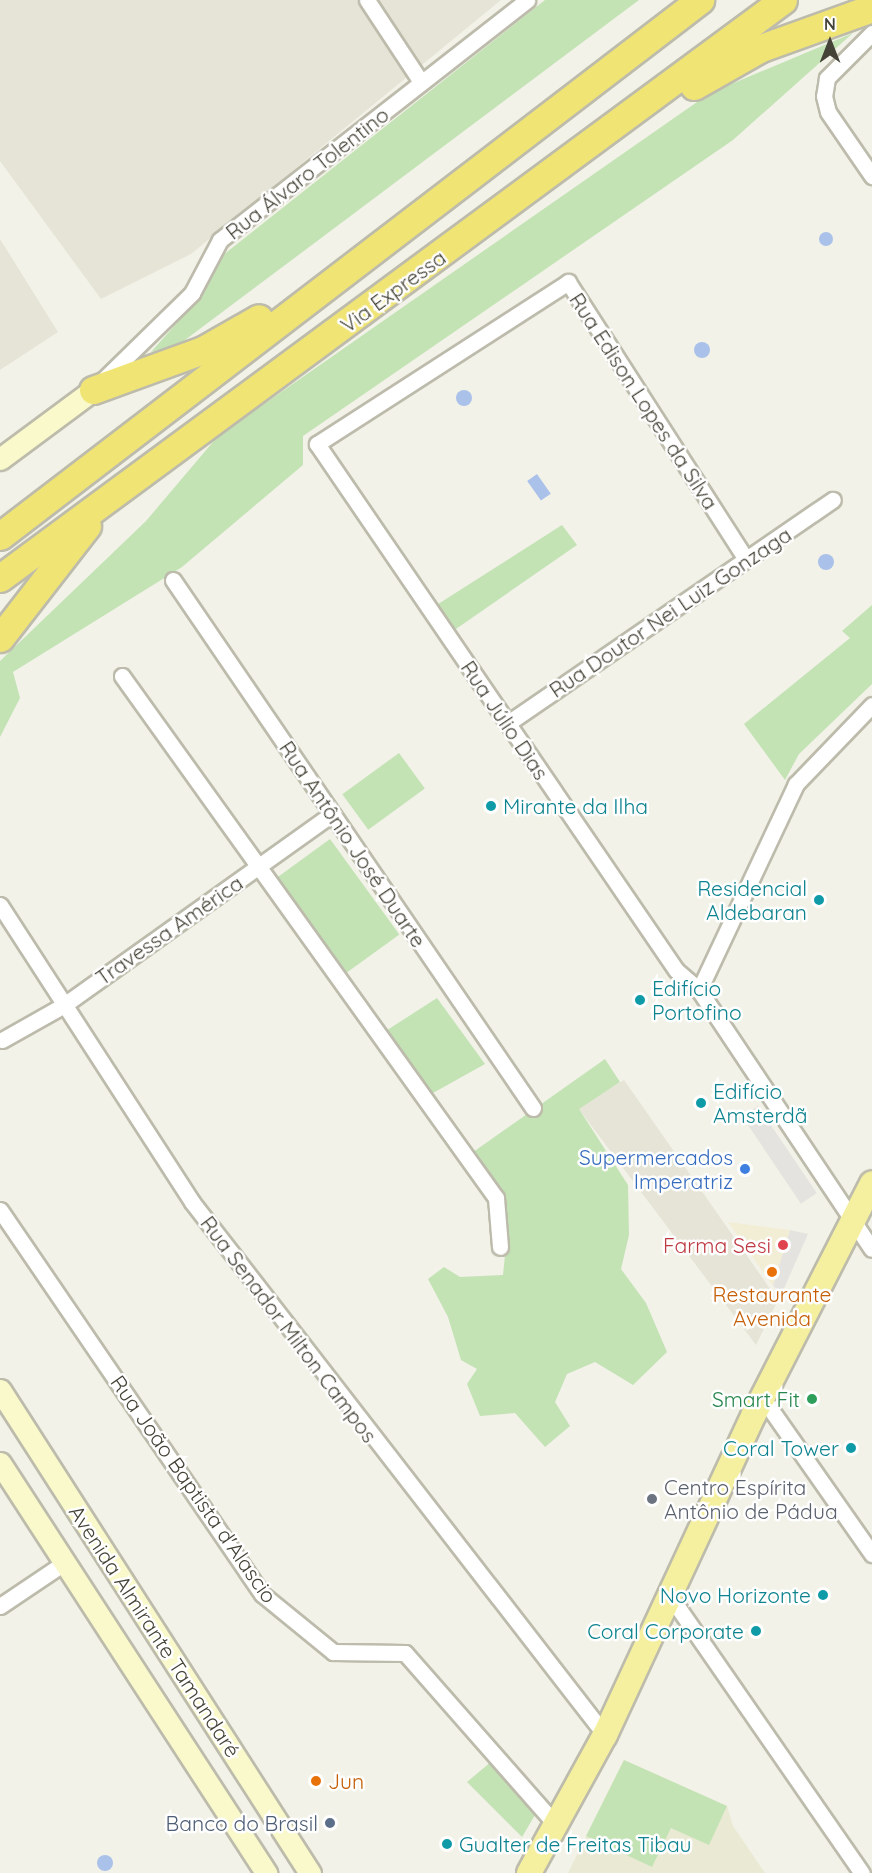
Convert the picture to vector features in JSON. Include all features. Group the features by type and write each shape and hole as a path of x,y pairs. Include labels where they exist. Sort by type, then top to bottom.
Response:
{"highway":[{"path":"0,536 339,274 700,0"},
{"name":"Via Expressa","path":"0,578 102,506 565,165 783,0"},
{"path":"565,165 761,48 872,8"},
{"path":"93,390 202,350 339,274"},
{"path":"0,638 102,506"}],"main road":[{"name":"Rua Álvaro Tolentino","path":"0,459 93,390"},
{"path":"529,1873 604,1735 762,1398 872,1183"},
{"name":"Avenida Almirante Tamandaré","path":"0,1390 310,1873"},
{"name":"Avenida Almirante Tamandaré","path":"0,1463 266,1873"}],"street":[{"path":"367,0 421,82"},
{"name":"Rua Álvaro Tolentino","path":"93,390 174,314 220,240 527,0"},
{"path":"872,33 827,78 824,96 828,112 872,176"},
{"name":"Rua Edison Lopes da Silva","path":"317,444 568,282 746,559"},
{"name":"Rua Júlio Dias","path":"317,444 676,970 699,990 872,1249"},
{"name":"Rua Doutor Nei Luiz Gonzaga","path":"508,723 833,500"},
{"name":"Rua Antônio José Duarte","path":"173,580 533,1108"},
{"path":"122,676 496,1198 500,1247"},
{"path":"699,990 796,784 872,705"},
{"name":"Travessa América","path":"2,1040 64,1005 333,814"},
{"name":"Rua Senador Milton Campos","path":"0,905 192,1202 604,1735"},
{"name":"Rua João Baptista d'Alascio","path":"0,1210 262,1594 333,1652 405,1653 556,1825"},
{"path":"762,1398 872,1554"},
{"path":"0,1606 64,1563"},
{"path":"670,1596 862,1873"}],"shaded area":[{"path":"0,0 501,0 191,254 101,299 0,161"},
{"path":"0,239 58,332 0,370"},
{"path":"624,1080 778,1300 756,1345 578,1108"},
{"path":"758,1106 817,1193 801,1204 742,1117"},
{"path":"728,1222 790,1230 773,1286"},
{"path":"790,1230 808,1234 782,1293 773,1286"},
{"path":"624,1760 727,1806 733,1826 765,1873 568,1873"}],"green space":[{"path":"545,0 639,0 177,346 151,352 185,314 218,259"},
{"path":"853,33 733,140 303,436 303,465 182,567 13,672 20,698 0,737 0,661 146,521 218,436 710,93"},
{"path":"562,525 577,545 453,631 435,606"},
{"path":"872,605 872,684 799,754 785,780 744,724 850,638 842,631"},
{"path":"399,753 425,789 368,830 342,794"},
{"path":"330,839 399,934 343,976 273,880"},
{"path":"437,998 485,1064 433,1093 381,1034"},
{"path":"605,1059 620,1082 579,1109 628,1185 629,1235 621,1269 646,1303 667,1352 633,1385 595,1362 567,1374 555,1402 570,1426 545,1447 515,1413 480,1416 467,1384 477,1369 461,1360 448,1317 428,1279 444,1267 460,1277 503,1275 507,1235 500,1213 459,1162"},
{"path":"624,1760 727,1806 709,1845 671,1828 652,1867 586,1836"},
{"path":"492,1761 535,1815 522,1837 467,1782"}],"water":[{"path":"823,232 829,232 833,239 829,246 823,246 819,242 819,236"},
{"path":"699,342 705,342 710,350 708,356 699,358 694,353 694,347"},
{"path":"461,390 467,390 472,398 470,404 461,406 456,401 456,395"},
{"path":"537,474 551,494 541,501 527,481"},
{"path":"826,554 834,562 826,570 818,562"},
{"path":"105,1855 111,1857 113,1863 111,1869 105,1871 99,1869 97,1863 99,1857"}],"place":[{"name":"Mirante da Ilha","path":"491,806"},
{"name":"Residencial Aldebaran","path":"819,900"},
{"name":"Edifício Portofino","path":"640,1000"},
{"name":"Edifício Amsterdã","path":"701,1103"},
{"name":"Supermercados Imperatriz","path":"745,1169"},
{"name":"Farma Sesi","path":"783,1245"},
{"name":"Restaurante Avenida","path":"772,1272"},
{"name":"Smart Fit","path":"812,1399"},
{"name":"Coral Tower","path":"851,1448"},
{"name":"Centro Espírita Antônio de Pádua","path":"652,1499"},
{"name":"Novo Horizonte","path":"823,1595"},
{"name":"Coral Corporate","path":"756,1631"},
{"name":"Jun","path":"316,1781"},
{"name":"Banco do Brasil","path":"330,1823"},
{"name":"Gualter de Freitas Tibau","path":"447,1844"}]}
